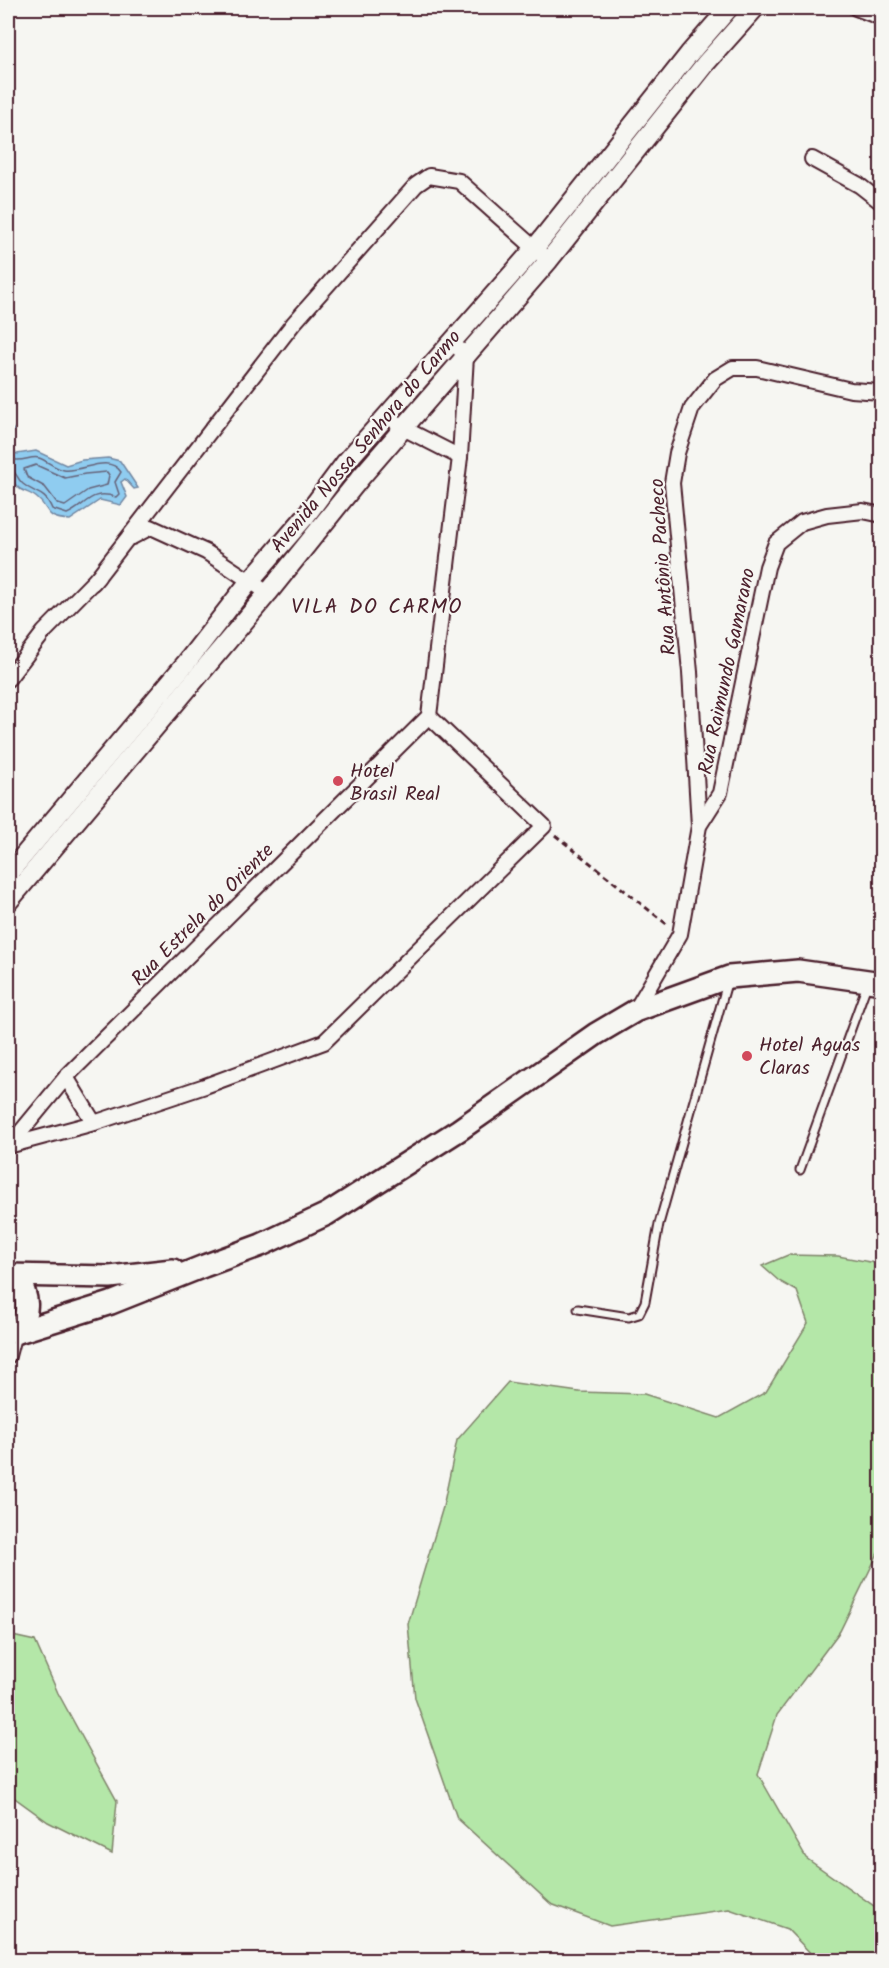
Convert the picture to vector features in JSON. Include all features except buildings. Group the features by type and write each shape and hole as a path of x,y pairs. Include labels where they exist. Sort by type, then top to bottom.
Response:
{"main road":[{"path":"13,1331 111,1303 261,1245 327,1214 459,1130 579,1045 635,1011 729,977 798,971 875,981"},
{"path":"12,1276 110,1277 204,1266"},
{"path":"12,1276 24,1289 27,1304 25,1319 13,1331"}],"street":[{"name":"Avenida Nossa Senhora do Carmo","path":"193,668 249,582 313,522 403,429 549,260 590,192 689,54 729,8"},
{"name":"Avenida Nossa Senhora do Carmo","path":"8,902 15,875 193,668 268,593 313,522 345,463 451,341 534,249 590,192 755,8"},
{"path":"856,8 877,14"},
{"path":"689,54 705,64"},
{"path":"812,159 859,185 882,203"},
{"path":"93,583 293,324 416,185 429,176 459,181 549,260"},
{"path":"9,1146 94,1123 205,1086 324,1042 544,826 429,716 460,457 466,356 451,341"},
{"name":"Rua Antônio Pacheco","path":"699,826 690,672 672,483 677,453 692,408 715,379 733,369 757,368 851,390 882,392"},
{"path":"387,415 403,429 460,457"},
{"name":"Rua Raimundo Gamarano","path":"635,1011 680,934 699,826 720,793 767,567 776,543 802,522 827,515 863,511 882,515"},
{"path":"8,679 44,632 93,583 132,536 151,527 206,552 268,593"},
{"name":"Rua Estrela do Oriente","path":"9,1146 66,1077 429,716"},
{"path":"66,1077 94,1123"}],"lane":[{"path":"578,1309 629,1317 639,1314 645,1302 659,1224 729,977"},
{"path":"800,1170 875,981"},
{"path":"8,1360 11,1358 13,1331"}],"path":[{"path":"544,826 680,934"}],"green space":[{"path":"788,1255 838,1256 881,1264 881,1547 840,1631 777,1715 758,1774 806,1858 881,1911 881,1960 817,1960 787,1929 729,1909 610,1926 551,1904 457,1818 415,1698 408,1624 443,1507 457,1440 508,1382 579,1392 644,1394 719,1418 766,1392 808,1323 797,1291 779,1281 762,1266"},
{"path":"8,1635 35,1641 58,1693 117,1801 112,1854 48,1822 8,1793"},
{"path":"544,1954 578,1960 505,1960"}],"water":[{"path":"8,421 14,431 11,432 13,451 17,454 36,451 66,465 82,460 108,458 120,461 138,488 134,489 125,479 121,482 127,497 121,505 100,500 70,520 51,515 42,502 20,489 10,475 6,448"}],"place":[{"name":"Hotel Brasil Real","path":"338,781"},
{"name":"Hotel Aguas Claras","path":"747,1056"}],"district":[{"name":"VILA DO CARMO","path":"377,606"}]}
